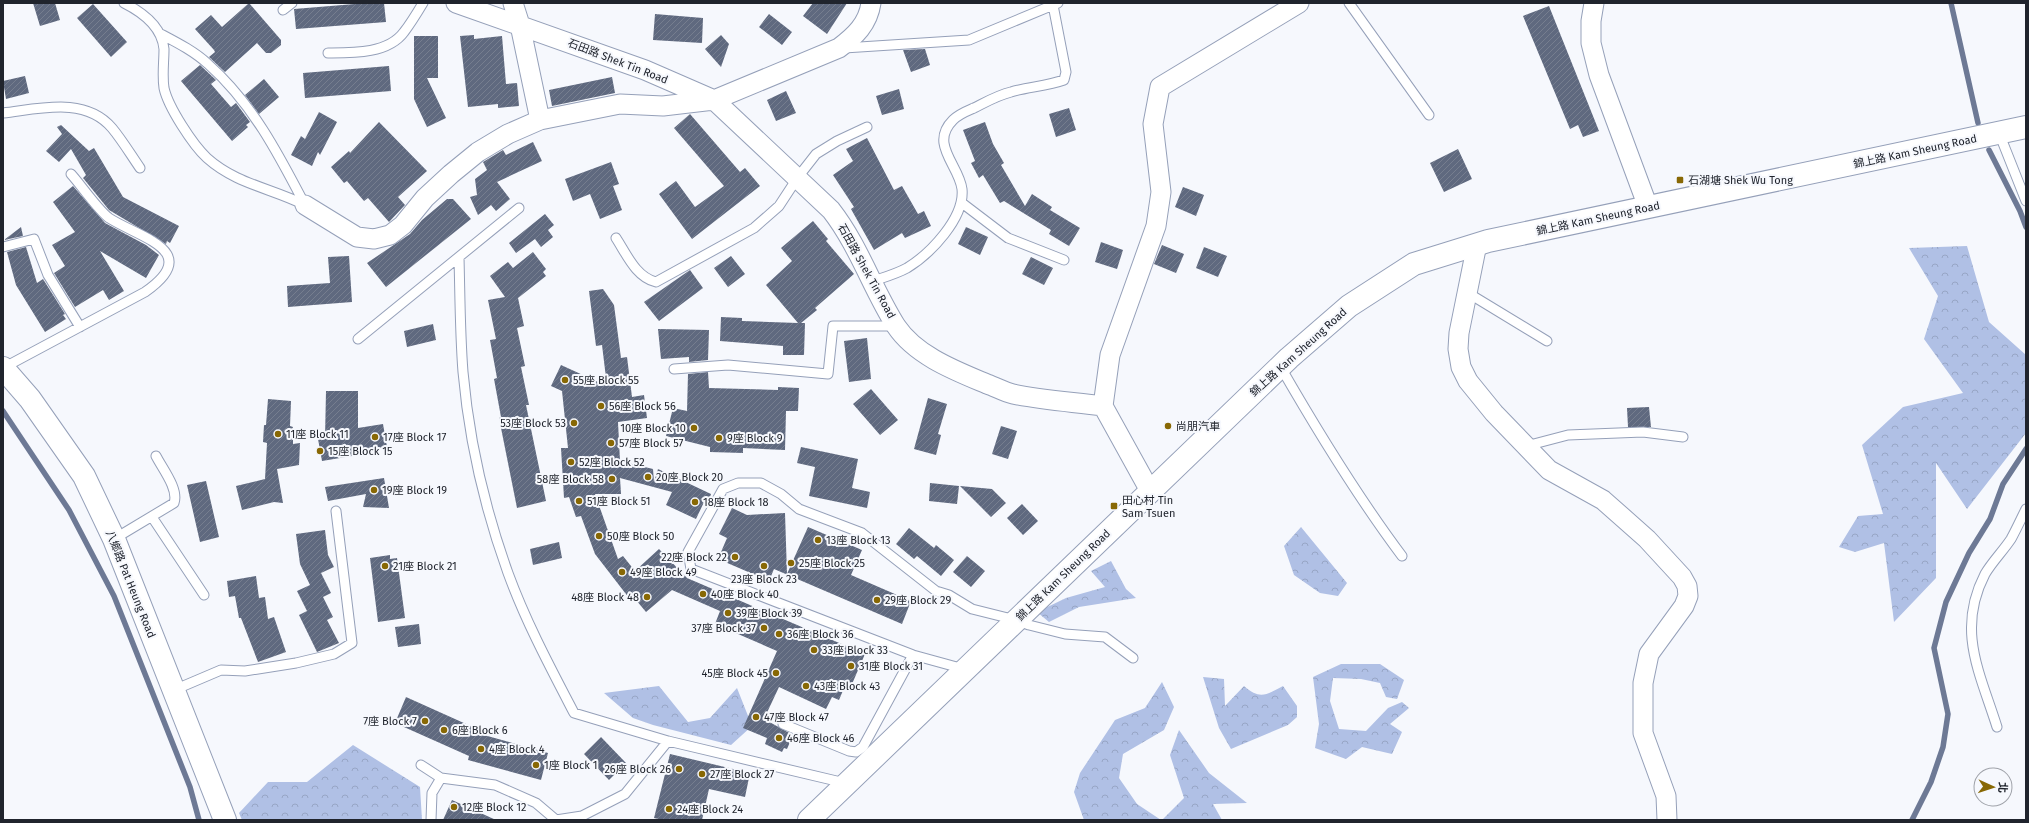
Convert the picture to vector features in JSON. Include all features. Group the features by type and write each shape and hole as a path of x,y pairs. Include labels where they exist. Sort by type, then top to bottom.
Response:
{"main road":[{"name":"錦上路 Kam Sheung Road","path":"809,820 1280,366 1349,306 1414,264 1478,244 2026,127"},
{"name":"八鄉路 Pat Heung Road","path":"3,368 30,399 84,476 114,539 225,820"}],"street":[{"name":"石田路 Shek Tin Road","path":"456,3 645,70 714,100 798,177 831,210 846,230 897,326 912,344 927,355 965,375 1012,394 1103,406"},
{"path":"513,3 520,25 540,120"},
{"path":"305,204 357,237 374,239 390,235 403,225 425,198 451,174 478,152 508,134 540,120 620,104 663,106 714,100 839,48 857,35 871,3"},
{"path":"1150,491 1103,406 1110,355 1156,226 1161,192 1153,124 1160,87 1298,3"},
{"path":"1594,3 1591,21 1591,43 1599,75 1648,207"},
{"path":"1478,244 1459,333 1458,349 1461,367 1468,381 1494,413 1549,470 1603,500 1647,539 1682,577 1687,586 1688,596 1684,606 1649,654 1643,684 1643,733 1666,796 1667,820"}],"lane":[{"path":"124,3 134,8 150,21 159,33 164,47 164,89 170,106 207,157 234,178 305,204"},
{"path":"283,10 292,3"},
{"path":"328,53 359,53 384,47 404,34 423,3"},
{"path":"1349,3 1429,115"},
{"path":"839,48 969,40 1056,4 1066,72 1064,80 1009,92 954,119 945,133 945,148 961,183 962,203 959,213 950,226 921,258 892,276 873,281"},
{"path":"159,33 208,63 242,98 266,131 305,204"},
{"path":"3,113 54,107 87,110 99,116 111,127 140,168"},
{"path":"616,238 635,268 645,279 656,282 754,228 779,206 798,177 816,154 837,141 867,127"},
{"path":"1999,133 2026,201"},
{"path":"3,368 149,289 159,280 169,264 169,257 161,246 108,217 71,174"},
{"path":"962,203 1008,238 1064,260"},
{"path":"358,339 519,208"},
{"path":"3,247 34,239 48,275 80,327"},
{"path":"459,257 463,373 475,454 495,534 523,612 574,713 668,741 848,784"},
{"path":"1468,293 1546,341"},
{"path":"674,369 728,365 828,374 833,326 897,326"},
{"path":"1280,366 1323,441 1375,521 1402,556"},
{"path":"1526,446 1568,435 1643,432 1683,437"},
{"path":"114,539 171,506 176,498 174,491 156,456"},
{"path":"966,669 914,655 691,569 688,552 723,489 738,483 761,483 781,494 799,508 862,533 936,591 949,596 972,609 1065,634 1105,637 1133,658"},
{"path":"1997,728 1972,649 1971,623 1974,603 1986,574 2011,539 2026,510"},
{"path":"174,690 220,670 244,671 296,663 334,654 352,643 336,511"},
{"path":"152,517 204,595"},
{"path":"783,724 849,751 856,752 862,747 914,655"},
{"path":"421,765 441,778 494,785 536,802 556,820 582,816 625,794 668,741"},
{"path":"431,820 432,793 441,778"}],"green space":[{"path":"1967,246 1989,322 2026,355 2026,433 1967,509 1936,463 1936,578 1894,622 1884,543 1855,552 1839,547 1858,516 1883,514 1862,445 1903,407 1963,393 1924,339 1938,296 1909,248"},
{"path":"1301,527 1347,583 1338,596 1320,593 1294,575 1284,546"},
{"path":"1111,561 1126,589 1136,598 1079,607 1049,622 1037,612 1066,598 1105,587 1091,571"},
{"path":"1341,664 1380,664 1404,680 1397,699 1386,697 1380,683 1361,679 1333,678 1330,701 1339,729 1366,731 1388,708 1402,702 1409,708 1390,724 1402,732 1392,754 1362,747 1346,759 1315,748 1319,724 1313,677"},
{"path":"1203,677 1224,679 1225,706 1244,686 1254,693 1263,695 1283,686 1297,706 1297,717 1288,725 1231,749 1219,728"},
{"path":"1162,682 1174,707 1164,730 1123,754 1119,778 1137,804 1161,820 1084,820 1074,792 1080,773 1115,720 1145,708"},
{"path":"659,686 688,722 710,718 737,688 752,726 731,745 653,725 633,718 604,693"},
{"path":"1179,730 1209,773 1247,803 1213,804 1222,820 1162,820 1184,798 1170,755"},
{"path":"353,745 420,787 422,820 242,820 239,813 268,782 307,782"}],"building":[{"path":"33,3 55,3 60,20 40,26"},
{"path":"249,3 281,40 281,45 271,53 266,53 257,43 225,72 209,57 215,52 214,50 195,29 211,15 222,27"},
{"path":"384,3 386,22 296,29 294,9"},
{"path":"813,3 847,3 827,34 803,16"},
{"path":"93,4 127,42 111,57 77,18"},
{"path":"1549,6 1599,131 1583,137 1578,125 1570,129 1523,16"},
{"path":"655,14 703,18 702,43 653,40"},
{"path":"769,14 792,32 782,45 759,27"},
{"path":"474,35 474,39 502,36 506,84 517,83 519,106 498,108 498,104 468,107 460,36"},
{"path":"721,35 729,44 721,67 705,49"},
{"path":"414,36 438,36 438,78 427,78 446,118 427,127 414,99"},
{"path":"925,49 930,65 911,72 903,50"},
{"path":"200,65 216,80 211,84 231,107 236,103 250,122 246,125 248,127 232,141 181,81"},
{"path":"389,66 391,91 305,98 303,73"},
{"path":"25,76 29,93 6,99 3,81"},
{"path":"612,77 615,93 552,106 549,90"},
{"path":"264,79 279,97 259,114 245,95"},
{"path":"899,89 904,109 882,115 876,96"},
{"path":"786,91 796,113 776,121 767,100"},
{"path":"1069,108 1076,130 1056,137 1049,114"},
{"path":"319,112 337,122 320,155 318,152 312,166 291,155 301,136 305,139"},
{"path":"690,114 740,172 745,168 760,186 692,239 659,194 676,181 695,207 724,186 674,128"},
{"path":"379,122 427,171 398,197 405,205 389,222 368,198 364,201 347,181 344,183 331,167 349,151 350,153"},
{"path":"985,122 993,144 1004,163 1001,165 1025,206 1032,194 1052,207 1050,210 1080,228 1069,246 1049,234 1051,230 1004,201 1000,203 983,175 979,178 971,163 975,161 963,130"},
{"path":"61,125 89,151 94,148 123,197 179,226 170,243 167,241 166,244 109,210 83,178 86,175 71,149 59,162 46,151 62,134 57,127"},
{"path":"867,138 894,190 902,186 918,214 924,211 931,226 905,238 902,233 874,250 851,209 854,207 833,175 853,161 846,149"},
{"path":"533,142 542,161 497,182 510,199 496,211 491,205 478,215 470,197 477,195 475,179 487,170 483,162 503,150 506,155"},
{"path":"1458,149 1472,179 1444,192 1430,163"},
{"path":"611,162 619,184 613,186 622,210 600,219 590,194 573,201 565,179"},
{"path":"73,186 105,223 146,245 159,255 146,278 100,251 124,291 109,300 103,290 75,307 54,273 65,266 52,245 75,232 53,202"},
{"path":"1183,187 1204,195 1196,216 1175,207"},
{"path":"447,199 453,199 471,219 386,287 367,263 410,234 422,220"},
{"path":"545,214 554,225 548,230 553,237 541,247 535,239 516,253 509,243"},
{"path":"813,221 828,239 826,241 854,274 815,308 817,310 801,323 805,323 804,355 783,355 783,346 720,341 721,317 742,318 742,321 798,323 766,285 792,261 781,248"},
{"path":"21,227 23,236 4,240"},
{"path":"966,227 988,237 980,255 958,244"},
{"path":"1101,242 1123,250 1117,269 1095,262"},
{"path":"1162,245 1184,254 1176,273 1154,264"},
{"path":"26,247 37,283 43,279 65,314 63,315 66,319 45,332 16,285 7,252"},
{"path":"1204,247 1227,256 1218,277 1196,268"},
{"path":"533,252 546,269 543,272 546,276 518,298 524,326 517,328 525,366 521,367 529,405 526,405 546,501 517,508 499,418 501,417 494,379 497,378 490,340 496,339 488,300 505,297 490,276 508,262 513,268"},
{"path":"349,256 352,302 288,307 287,286 330,283 328,257"},
{"path":"731,256 745,274 728,287 714,268"},
{"path":"1031,257 1053,268 1044,285 1022,274"},
{"path":"690,270 703,288 659,321 644,302"},
{"path":"603,289 614,305 621,358 627,357 632,397 644,395 647,418 618,422 620,461 653,469 654,482 658,469 711,494 709,501 705,500 696,519 666,505 672,492 620,478 621,494 595,494 618,559 623,556 635,571 659,549 687,578 865,654 852,684 847,681 839,700 832,697 826,709 779,687 764,719 793,735 787,749 784,748 782,752 765,744 767,738 743,728 777,651 715,624 720,611 672,590 646,612 631,594 632,597 629,598 595,554 581,516 576,517 569,497 564,498 561,448 568,448 562,391 551,386 561,365 607,386 602,345 596,346 589,291"},
{"path":"433,324 436,340 407,347 404,331"},
{"path":"658,329 709,330 708,360 689,362 689,357 661,359"},
{"path":"867,338 871,379 849,382 844,341"},
{"path":"708,372 709,388 778,390 778,387 799,388 798,411 786,411 785,450 743,448 743,453 710,452 710,447 666,436 673,408 687,411 688,374"},
{"path":"871,389 898,420 880,435 853,404"},
{"path":"326,391 358,391 358,428 383,424 387,447 358,452 358,455 322,461 318,439 325,438"},
{"path":"928,398 947,404 938,434 941,435 936,455 914,449"},
{"path":"268,399 291,401 290,426 293,427 293,444 300,443 299,465 277,469 283,503 274,502 242,510 236,486 265,479 267,443 263,442"},
{"path":"1649,407 1651,427 1628,427 1627,408"},
{"path":"1001,426 1017,431 1008,459 992,454"},
{"path":"801,447 858,459 852,488 870,492 867,508 809,496 815,467 797,463"},
{"path":"384,478 389,508 363,507 366,494 328,501 325,487"},
{"path":"206,481 219,537 200,542 187,485"},
{"path":"930,483 959,486 957,504 929,501"},
{"path":"960,486 992,489 1006,503 991,517"},
{"path":"1022,504 1038,521 1023,535 1007,518"},
{"path":"732,508 747,515 785,513 787,574 808,527 862,550 851,575 911,601 902,624 774,569 769,581 718,559 727,538 719,534"},
{"path":"909,528 934,548 936,545 954,560 941,576 917,556 914,559 896,544"},
{"path":"325,530 328,555 334,567 321,573 331,593 323,597 333,617 327,620 339,643 317,652 299,615 307,611 297,591 310,585 300,564 296,534"},
{"path":"559,542 562,558 533,565 530,549"},
{"path":"390,555 390,559 397,558 405,618 378,622 370,558"},
{"path":"967,556 985,571 971,587 953,572"},
{"path":"256,576 259,598 265,597 268,619 274,617 286,652 258,662 241,618 239,618 235,596 229,597 227,581"},
{"path":"419,624 421,644 398,647 395,627"},
{"path":"406,697 475,728 473,732 548,753 541,780 468,760 469,756 395,723"},
{"path":"601,737 626,763 609,780 584,754"},
{"path":"670,754 750,773 745,797 709,789 702,820 663,820 654,818"},
{"name":"12座 Block 12","path":"452,800 496,820 443,820"}],"waterway":[{"path":"1951,3 1978,123"},
{"path":"1989,150 2020,211 2026,227"},
{"path":"3,411 69,510 114,596 190,787 199,820"},
{"path":"1912,820 1931,782 1943,747 1948,714 1934,648 1946,602 1969,553 1990,519 2003,484 2026,449"}],"place":[{"name":"石湖塘 Shek Wu Tong","path":"1680,180"},
{"name":"55座 Block 55","path":"565,380"},
{"name":"56座 Block 56","path":"601,406"},
{"name":"53座 Block 53","path":"574,423"},
{"name":"尚朋汽車","path":"1168,426"},
{"name":"10座 Block 10","path":"694,428"},
{"name":"11座 Block 11","path":"278,434"},
{"name":"17座 Block 17","path":"375,437"},
{"name":"9座 Block 9","path":"719,438"},
{"name":"57座 Block 57","path":"611,443"},
{"name":"15座 Block 15","path":"320,451"},
{"name":"52座 Block 52","path":"571,462"},
{"name":"20座 Block 20","path":"648,477"},
{"name":"58座 Block 58","path":"612,479"},
{"name":"19座 Block 19","path":"374,490"},
{"name":"51座 Block 51","path":"579,501"},
{"name":"18座 Block 18","path":"695,502"},
{"name":"田心村 Tin Sam Tsuen","path":"1114,506"},
{"name":"50座 Block 50","path":"599,536"},
{"name":"13座 Block 13","path":"818,540"},
{"name":"22座 Block 22","path":"735,557"},
{"name":"25座 Block 25","path":"791,563"},
{"name":"21座 Block 21","path":"385,566"},
{"name":"23座 Block 23","path":"764,566"},
{"name":"49座 Block 49","path":"622,572"},
{"name":"40座 Block 40","path":"703,594"},
{"name":"48座 Block 48","path":"647,597"},
{"name":"29座 Block 29","path":"877,600"},
{"name":"39座 Block 39","path":"728,613"},
{"name":"37座 Block 37","path":"764,628"},
{"name":"36座 Block 36","path":"779,634"},
{"name":"33座 Block 33","path":"814,650"},
{"name":"31座 Block 31","path":"851,666"},
{"name":"45座 Block 45","path":"776,673"},
{"name":"43座 Block 43","path":"806,686"},
{"name":"47座 Block 47","path":"756,717"},
{"name":"7座 Block 7","path":"425,721"},
{"name":"6座 Block 6","path":"444,730"},
{"name":"46座 Block 46","path":"779,738"},
{"name":"4座 Block 4","path":"481,749"},
{"name":"1座 Block 1","path":"536,765"},
{"name":"26座 Block 26","path":"679,769"},
{"name":"27座 Block 27","path":"702,774"},
{"name":"12座 Block 12","path":"454,807"},
{"name":"24座 Block 24","path":"669,809"}]}
